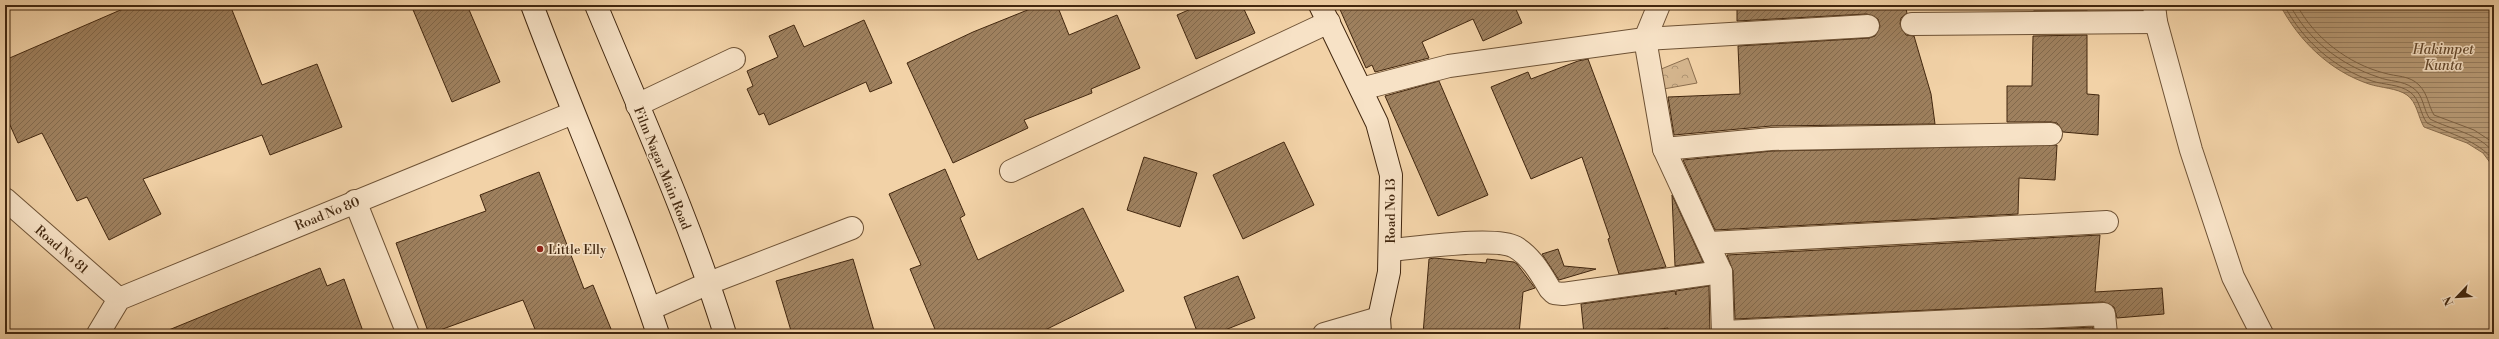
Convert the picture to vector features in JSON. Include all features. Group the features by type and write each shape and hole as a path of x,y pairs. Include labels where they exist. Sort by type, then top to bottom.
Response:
{"street":[{"path":"532,5 573,113 614,212 658,334"},
{"name":"Film Nagar Main Road","path":"596,5 709,283 725,334"},
{"path":"1659,5 1645,39 1664,149 1709,243 1721,272 1723,333 2104,314 2106,334"},
{"path":"1011,171 1324,14"},
{"name":"Road No 13","path":"1324,14 1377,123 1391,175 1389,272 1380,326"},
{"path":"1912,24 2155,14 2190,150 2233,277 2262,334"},
{"path":"1361,89 1449,66 1645,39 1868,26"},
{"path":"637,105 734,59"},
{"name":"Road No 80","path":"119,299 355,201 573,113"},
{"path":"1664,149 1771,139 2052,134"},
{"name":"Road No 81","path":"5,199 119,299"},
{"path":"355,201 408,334"},
{"path":"1709,243 2107,222"},
{"path":"650,309 709,283 852,228"},
{"path":"1390,250 1482,243 1514,246 1530,259 1554,293 1563,294 1721,272"},
{"path":"98,334 119,299"},
{"path":"1324,334 1380,326"}],"green space":[{"path":"1688,58 1697,83 1658,90 1654,72"}],"water":[{"name":"Hakimpet Kunta","path":"2280,5 2494,5 2494,168 2483,153 2467,143 2424,127 2413,102 2407,95 2399,91 2369,84 2341,71 2329,63 2296,31"}],"building":[{"path":"132,5 230,5 262,85 317,64 342,127 270,155 262,135 143,179 161,214 109,240 87,197 77,201 42,133 18,143 5,114 5,60"},
{"path":"411,5 467,5 500,82 452,102"},
{"path":"1040,5 1057,5 1069,35 1117,15 1140,68 1091,89 1092,93 1024,120 1028,128 953,163 907,63 973,32"},
{"path":"1200,5 1242,5 1255,33 1196,59 1177,15"},
{"path":"1338,5 1514,5 1522,23 1483,41 1473,19 1422,42 1429,58 1375,72 1372,65 1366,68"},
{"path":"1737,5 1905,5 1907,13 1901,18 1900,24 1906,35 1914,36 1931,94 1935,124 1771,126 1674,135 1668,97 1740,94 1738,46 1869,38 1875,36 1880,26 1878,19 1867,14 1737,21"},
{"path":"2034,5 2087,5 2087,10 2034,10"},
{"path":"864,20 892,83 870,92 866,82 769,125 764,113 759,115 747,89 753,86 747,71 778,57 769,36 794,25 804,47"},
{"path":"2087,35 2087,94 2099,95 2098,135 2063,132 2057,123 2051,122 2007,122 2007,86 2032,86 2033,36"},
{"path":"1588,59 1666,267 1619,274 1608,239 1610,238 1582,157 1531,179 1491,87 1528,72 1531,79 1578,61"},
{"path":"1439,81 1488,195 1438,216 1385,96"},
{"path":"1284,142 1314,205 1243,239 1213,175"},
{"path":"2057,145 2055,180 2019,178 2018,214 1715,230 1683,160 1772,151"},
{"path":"1144,157 1197,173 1180,227 1127,210"},
{"path":"945,169 965,215 960,218 978,260 1083,208 1124,291 1037,334 937,334 910,269 921,265 889,194"},
{"path":"539,172 584,289 593,285 611,329 598,334 537,334 523,300 429,334 396,243 486,211 480,195"},
{"path":"1672,195 1703,262 1675,266"},
{"path":"2100,235 2095,292 2162,288 2164,314 2117,318 2114,307 2103,302 1735,319 1733,271 1727,255"},
{"path":"1558,249 1564,266 1596,269 1559,280 1542,254"},
{"path":"1434,258 1486,263 1487,259 1514,262 1517,264 1535,288 1523,292 1519,334 1423,334 1429,259"},
{"path":"853,259 875,334 792,334 776,281"},
{"path":"320,268 327,286 344,279 364,334 159,334"},
{"path":"1238,276 1255,318 1215,334 1198,334 1184,297"},
{"path":"1709,286 1710,334 1668,334 1668,328 1625,334 1584,334 1581,304 1675,291 1676,295 1676,291"},
{"path":"2093,327 2093,334 1946,334"}],"place":[{"name":"Little Elly","path":"540,249"}]}
